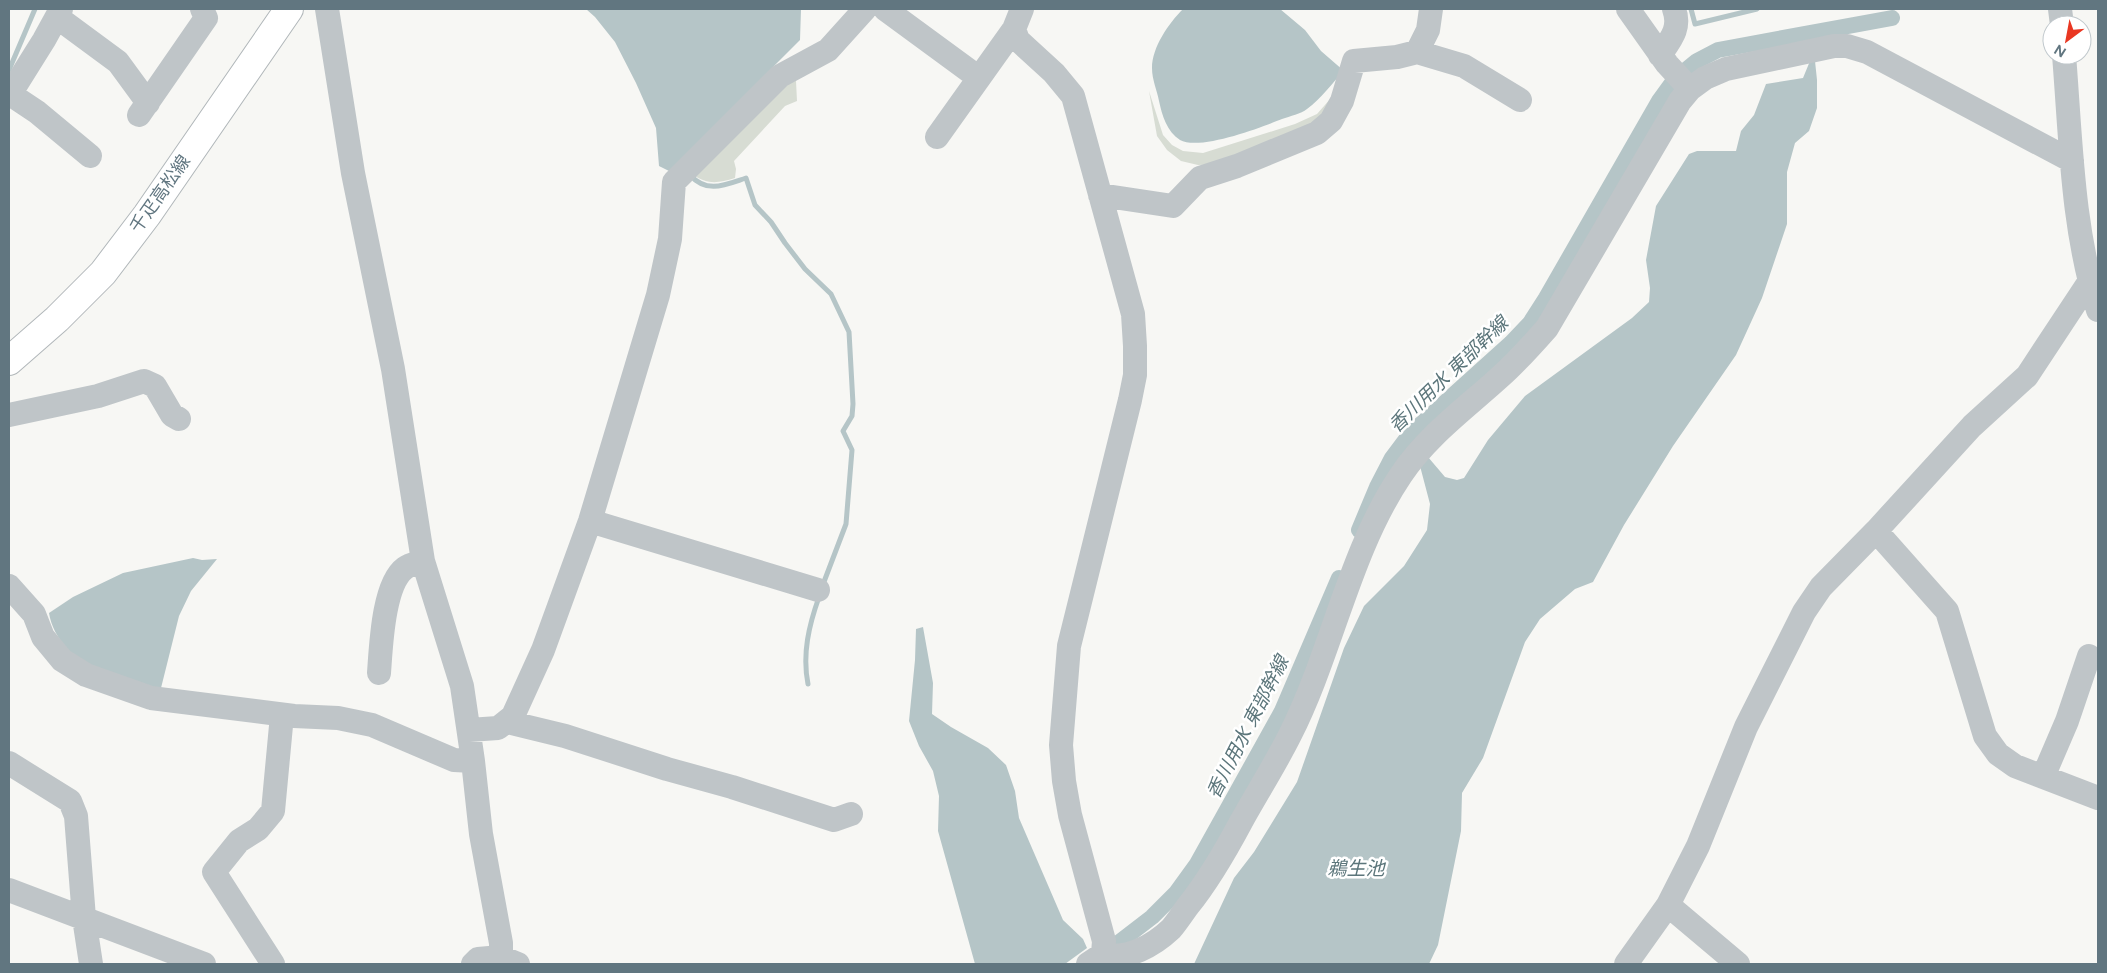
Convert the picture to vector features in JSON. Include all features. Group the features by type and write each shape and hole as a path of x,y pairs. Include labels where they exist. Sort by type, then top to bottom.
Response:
{"main road":[{"name":"千疋高松線","path":"9,361 57,319 103,272 147,215 290,9"}],"street":[{"path":"90,156 37,112 9,95 59,13 118,62 144,109 206,18 202,9"},
{"path":"327,9 353,173 393,369 423,561 462,686 481,834 501,943 507,962 478,958 473,964"},
{"path":"469,730 498,728 513,716 543,650 590,521 658,295 670,239 674,182 780,76 828,50 865,9"},
{"path":"885,9 979,78"},
{"path":"1417,52 1428,30 1431,9"},
{"path":"1628,9 1660,55 1690,89"},
{"path":"1660,55 1676,32 1678,18 1674,9"},
{"path":"938,137 1018,19"},
{"path":"1018,19 1018,40 1054,73 1072,96 1132,314 1135,374 1069,646 1061,745 1064,781 1070,815 1104,941 1096,959 1127,955 1148,945 1171,929 1209,880 1291,734 1366,540 1388,496 1419,452 1447,424 1523,356 1547,328 1680,102 1690,89 1705,78 1726,69 1834,46 1846,46 1867,52 2072,161"},
{"path":"1100,196 1173,206 1200,178 1238,166 1317,133 1331,121 1342,101 1354,61 1417,52 1464,66 1520,100"},
{"path":"2065,65 2078,224 2089,282 2098,310"},
{"path":"1626,964 1668,905 1698,846 1746,727 1804,612 1821,587 1876,531 1972,426 2027,376 2089,282"},
{"path":"9,415 98,396 144,381 155,386 172,415 179,419"},
{"path":"590,521 818,590"},
{"path":"1876,531 1947,610 1985,736 1998,754 2009,762 2043,777 2098,798"},
{"path":"379,673 383,625 393,582 405,568 423,561"},
{"path":"9,586 34,614 43,637 62,660 86,675 151,698 282,715 338,718 372,725 454,760 473,761"},
{"path":"2043,777 2066,721 2089,656"},
{"path":"273,964 214,872 238,841 258,830 273,812 282,715"},
{"path":"507,722 565,736 834,820 851,814"},
{"path":"9,763 70,801 76,816 84,918 91,964"},
{"path":"9,890 204,964"},
{"path":"1668,905 1738,964"}],"shaded area":[{"path":"796,81 797,101 785,106 734,161 736,169 735,178 709,182 693,175 784,83"},
{"path":"1339,89 1316,125 1225,164 1198,165 1181,161 1167,150 1157,136 1149,91 1163,135 1172,145 1183,151 1203,153 1295,124 1317,114"}],"water":[{"path":"586,9 801,9 800,40 669,171 659,166 656,128 615,42"},
{"path":"1183,9 1280,9 1305,30 1321,51 1344,71 1317,101 1299,114 1231,137 1189,143 1180,140 1168,128 1152,68 1155,52 1162,36"},
{"name":"鵜生池","path":"1810,61 1815,61 1817,108 1809,131 1795,143 1787,172 1787,224 1762,298 1736,355 1673,446 1624,525 1593,582 1575,589 1540,619 1525,642 1483,758 1462,793 1461,831 1438,945 1429,964 1194,964 1234,878 1254,852 1297,782 1344,648 1364,606 1404,566 1427,530 1430,504 1420,466 1428,457 1445,477 1457,480 1464,478 1488,440 1525,396 1632,318 1649,302 1650,288 1646,260 1656,206 1689,154 1697,151 1736,151 1741,131 1754,115 1766,84 1803,78"},
{"path":"193,558 202,560 217,559 191,591 179,616 160,692 119,681 97,672 73,655 55,632 49,613 73,597 123,573"},
{"path":"923,627 933,683 932,714 988,748 1006,765 1015,791 1019,818 1063,920 1083,939 1087,948 1065,964 975,964 938,831 939,796 933,771 919,746 909,721 916,629"}],"waterway":[{"path":"9,70 35,9"},
{"path":"1691,9 1695,24 1757,9"},
{"name":"香川用水 東部幹線","path":"1359,530 1377,487 1392,458 1410,434 1511,343 1530,323 1659,101 1675,79 1697,61 1718,50 1892,18"},
{"path":"690,175 696,181 710,186 724,185 746,178 755,205 771,222 805,269 831,294 849,332 853,404 852,416 843,431 852,450 846,524 822,587"},
{"name":"香川用水 東部幹線","path":"1113,947 1152,917 1176,893 1197,864 1282,711 1339,578"},
{"path":"808,684 806,651 812,618 819,597"}]}
